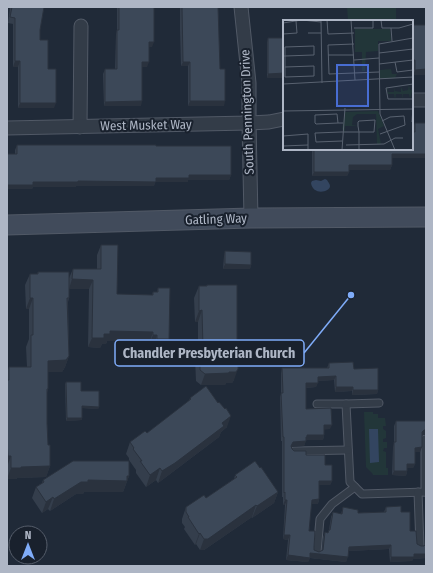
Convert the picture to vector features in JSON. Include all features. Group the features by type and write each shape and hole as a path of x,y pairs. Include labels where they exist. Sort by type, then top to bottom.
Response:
{"street":[{"name":"South Pennington Drive","path":"241,7 249,83 251,218"},
{"path":"80,127 81,26"},
{"path":"413,100 426,100"},
{"name":"West Musket Way","path":"7,128 249,123 270,122 283,119"},
{"name":"Gatling Way","path":"7,225 251,218 426,217"}],"lane":[{"path":"316,404 379,403"},
{"path":"346,404 350,482 362,494 423,492"},
{"path":"420,546 425,439"},
{"path":"294,451 348,450"},
{"path":"317,552 320,519 332,504 355,487"}],"green space":[{"path":"347,7 396,7 396,20 348,20"},
{"path":"364,412 373,412 373,414 378,414 378,418 385,418 386,426 383,426 383,429 386,431 386,438 383,439 383,442 387,442 387,448 384,448 383,451 386,452 386,468 388,468 388,475 373,475 366,467"}],"water":[{"path":"325,179 330,185 327,190 321,192 312,187 312,181 321,181"},
{"path":"369,429 378,429 379,462 370,463"}],"building":[{"path":"12,7 44,7 40,30 40,40 48,40 48,69 56,69 56,103 20,103 20,61 15,61 15,18 10,17"},
{"path":"119,7 154,7 154,42 149,42 149,62 142,62 142,101 105,102 105,69 117,69 117,30 119,30"},
{"path":"182,7 218,7 220,69 225,69 225,101 190,101 190,62 183,62"},
{"path":"413,25 426,25 426,69 415,70 415,60 413,60"},
{"path":"268,38 283,38 283,73 268,74"},
{"path":"415,123 426,123 426,154 392,154 392,165 349,165 349,172 314,172 314,150 413,150 413,132 415,132"},
{"path":"17,145 231,146 231,175 189,175 189,178 156,178 156,182 78,181 33,182 33,185 7,185 7,154 17,154"},
{"path":"101,245 118,245 117,294 153,295 153,292 158,292 158,288 170,288 169,339 157,339 157,335 153,335 153,332 110,331 110,334 104,334 104,338 92,338 93,280 72,279 73,269 101,269"},
{"path":"225,251 251,252 251,265 225,264"},
{"path":"38,272 69,272 69,298 67,298 69,356 66,360 48,361 47,423 48,445 50,445 50,466 11,468 11,456 8,456 7,441 7,380 9,380 9,367 31,367 33,298 30,298 30,274 38,274"},
{"path":"237,285 238,369 236,372 205,374 200,370 200,348 203,348 202,310 199,311 199,286"},
{"path":"353,362 354,369 378,368 378,390 353,390 353,387 336,387 336,376 318,377 318,383 306,383 306,409 331,408 332,425 324,425 324,435 307,435 306,441 293,442 291,446 294,451 306,451 306,455 325,455 325,465 332,465 332,481 319,481 319,499 312,500 309,531 315,531 314,550 319,552 323,550 325,532 328,533 330,530 333,512 342,514 343,507 358,510 358,513 386,512 386,507 401,506 401,512 410,512 410,531 416,531 417,544 424,546 426,544 426,554 414,554 414,557 391,557 391,545 349,547 348,557 310,553 310,558 288,555 290,535 284,535 287,500 285,500 285,492 284,493 284,437 281,393 283,393 282,368 329,368 329,363"},
{"path":"66,382 81,382 81,391 99,391 99,407 82,406 82,418 67,418"},
{"path":"206,386 218,403 219,402 225,409 226,408 231,416 222,423 224,426 175,463 162,471 160,468 150,475 140,461 142,461 133,449 134,448 130,442 145,431 147,433"},
{"path":"396,421 426,421 426,430 422,432 422,447 415,448 415,464 407,464 407,471 394,471"},
{"path":"73,461 129,461 129,476 127,476 127,481 88,480 88,482 81,482 54,499 53,497 46,502 36,487 44,482 43,480"},
{"path":"255,461 260,468 261,467 278,492 257,506 256,505 208,539 204,539 188,517 186,507 204,495 206,498 237,477 235,475"}],"place":[{"name":"Chandler Presbyterian Church","path":"351,295"}]}
